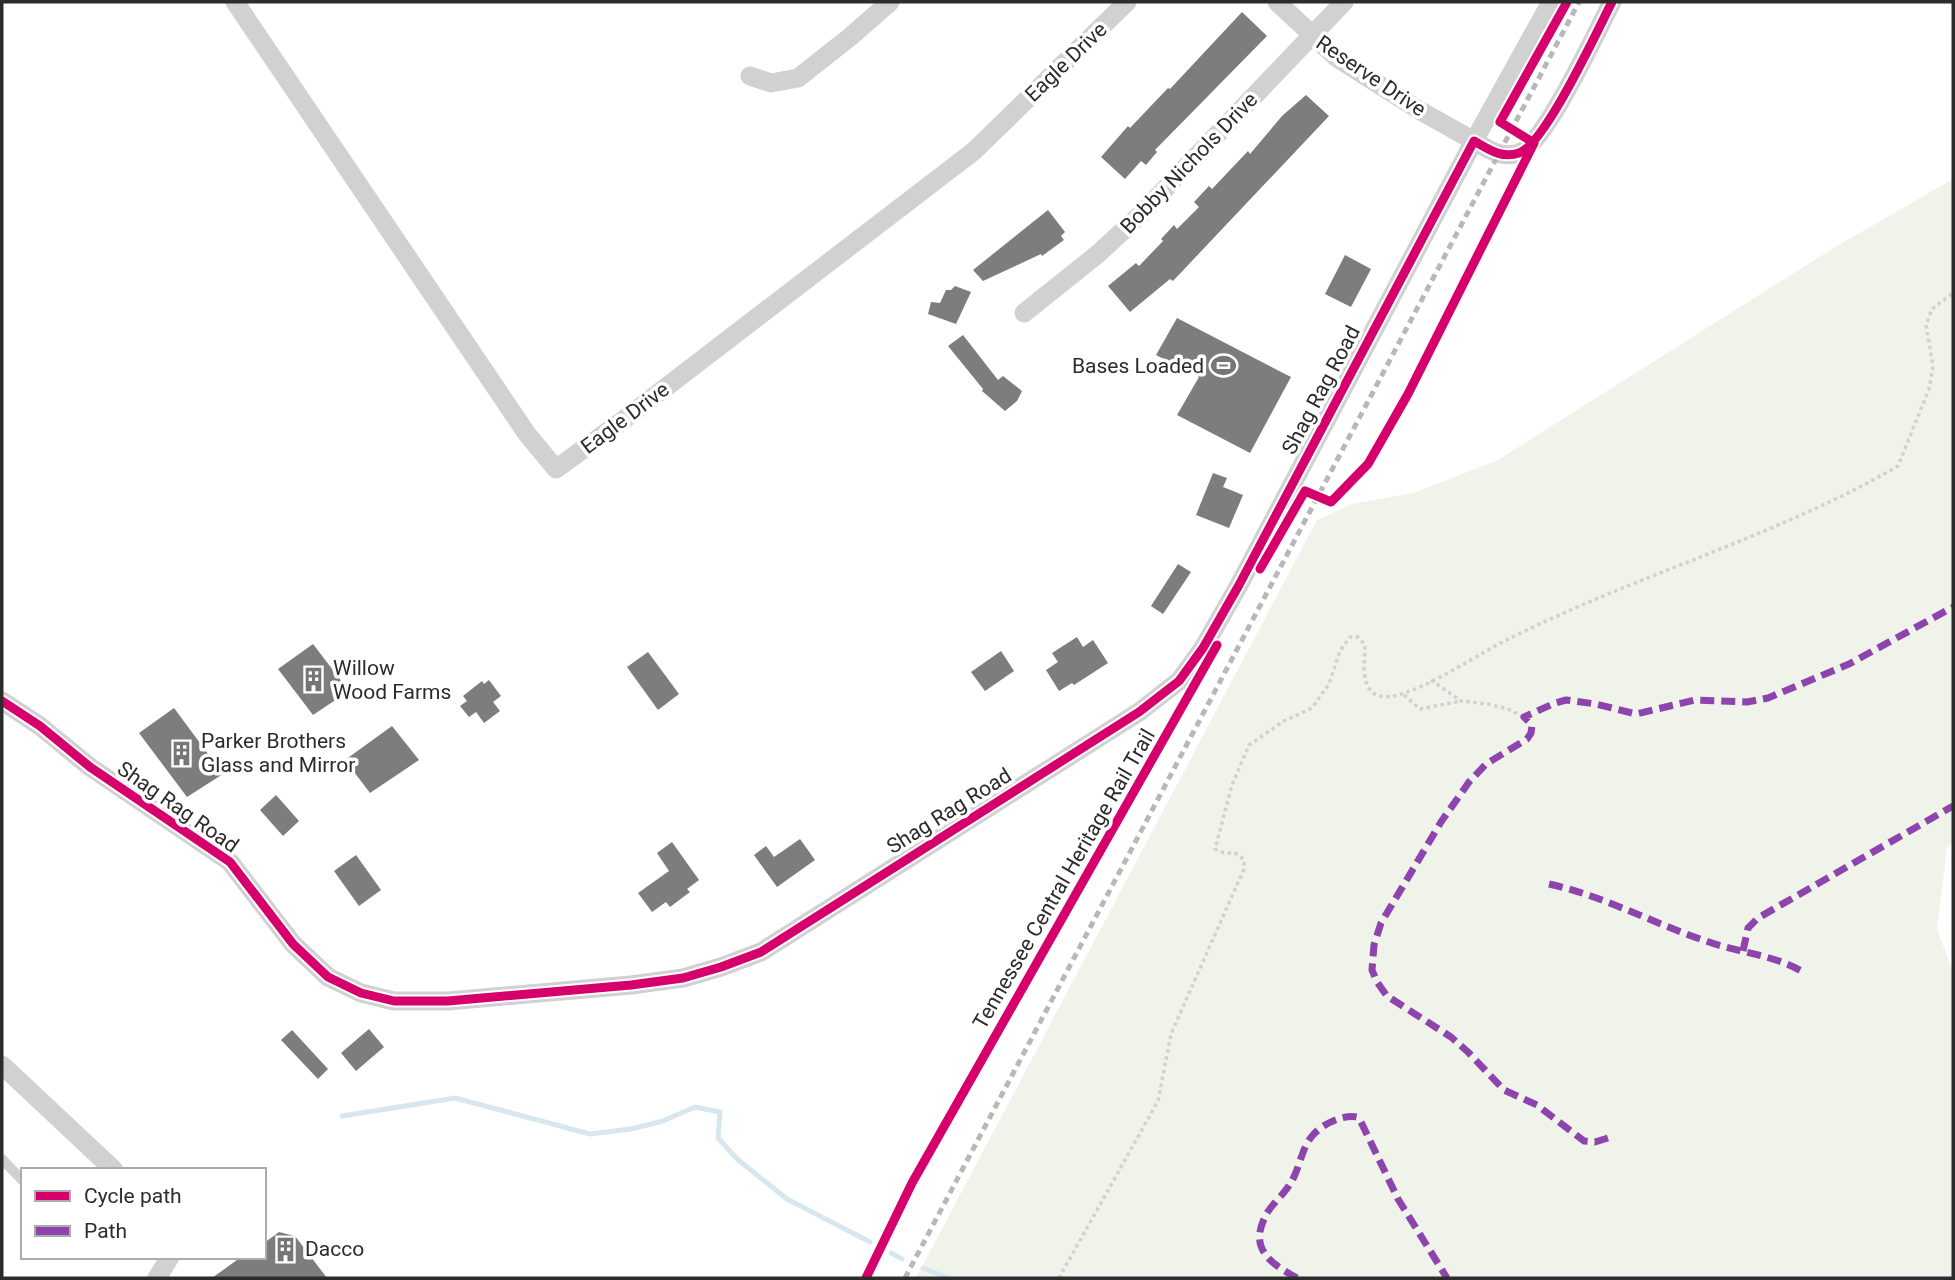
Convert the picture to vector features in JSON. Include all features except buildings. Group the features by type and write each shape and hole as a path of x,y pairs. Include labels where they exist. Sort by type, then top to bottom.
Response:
{"street":[{"name":"Eagle Drive","path":"235,2 527,434 556,469 974,151 1127,2"},
{"path":"750,76 771,83 797,78 890,2"},
{"name":"Reserve Drive","path":"1277,2 1338,58 1419,110 1474,141"},
{"name":"Bobby Nichols Drive","path":"1024,313 1099,253 1141,214 1344,2"},
{"name":"Shag Rag Road","path":"2,701 40,726 101,774 230,862 293,944 328,977 361,993 394,1001 448,1001 631,985 684,978 761,952 1139,712 1179,681 1203,648 1239,585 1474,141 1551,2"},
{"path":"1474,141 1498,155 1519,153 1534,143 1553,113 1612,2"},
{"path":"2,1065 112,1168"},
{"path":"157,1278 169,1259"}],"lane":[{"path":"2,1159 21,1179"}],"path":[{"path":"1059,1278 1158,1101 1171,1034 1244,869 1244,860 1238,854 1220,852 1215,849 1215,843 1232,785 1249,745 1284,721 1312,708 1329,684 1340,651 1350,637 1357,637 1365,645 1364,675 1372,692 1379,696 1404,695 1513,637 1585,603 1757,533 1844,494 1898,466 1929,389 1933,366 1926,325 1932,309 1953,293"},
{"path":"1431,680 1461,701"},
{"path":"1404,695 1420,709 1461,701 1508,709 1524,717"}],"shaded area":[{"path":"1953,179 1953,842 1947,848 1937,929 1953,972 1953,1278 916,1278 1317,520 1352,504 1414,493 1498,460 1832,249"}],"waterway":[{"path":"342,1116 455,1098 590,1134 631,1129 663,1121 695,1107 720,1112 718,1138 737,1159 787,1199 870,1242"},
{"path":"891,1253 902,1259"},
{"path":"923,1268 948,1278"}],"railway":[{"path":"905,1278 1579,2"}],"marked path":[{"path":"1608,1138 1595,1142 1584,1141 1537,1105 1504,1090 1451,1037 1387,996 1377,982 1372,970 1374,945 1381,923 1441,822 1469,782 1486,764 1527,739 1532,725 1524,717 1555,703 1566,700 1596,704 1636,714 1695,700 1747,702 1768,698 1849,664 1953,607"},
{"path":"1743,951 1748,928 1758,918 1953,806"},
{"path":"1549,884 1589,895 1686,934 1767,957 1803,972"},
{"path":"1297,1278 1276,1265 1263,1251 1261,1226 1266,1214 1293,1178 1313,1135 1334,1121 1352,1116 1361,1122 1398,1199 1447,1278"}],"cycle path":[{"path":"1260,569 1305,491 1331,502 1368,464 1408,394 1534,143 1500,122 1567,2"},
{"name":"Tennessee Central Heritage Rail Trail","path":"2,701 40,726 90,767 230,862 293,944 328,977 361,993 394,1001 448,1001 631,985 683,978 761,952 1139,712 1179,681 1203,648 1239,585 1474,141 1506,155 1519,153 1530,145 1570,85 1612,2"},
{"name":"Tennessee Central Heritage Rail Trail","path":"866,1278 912,1183 1217,645"}],"place":[{"name":"Bases Loaded","path":"1224,366"},
{"name":"Willow Wood Farms","path":"313,680"},
{"name":"Parker Brothers Glass and Mirror","path":"181,753"},
{"name":"Dacco","path":"285,1249"}]}
